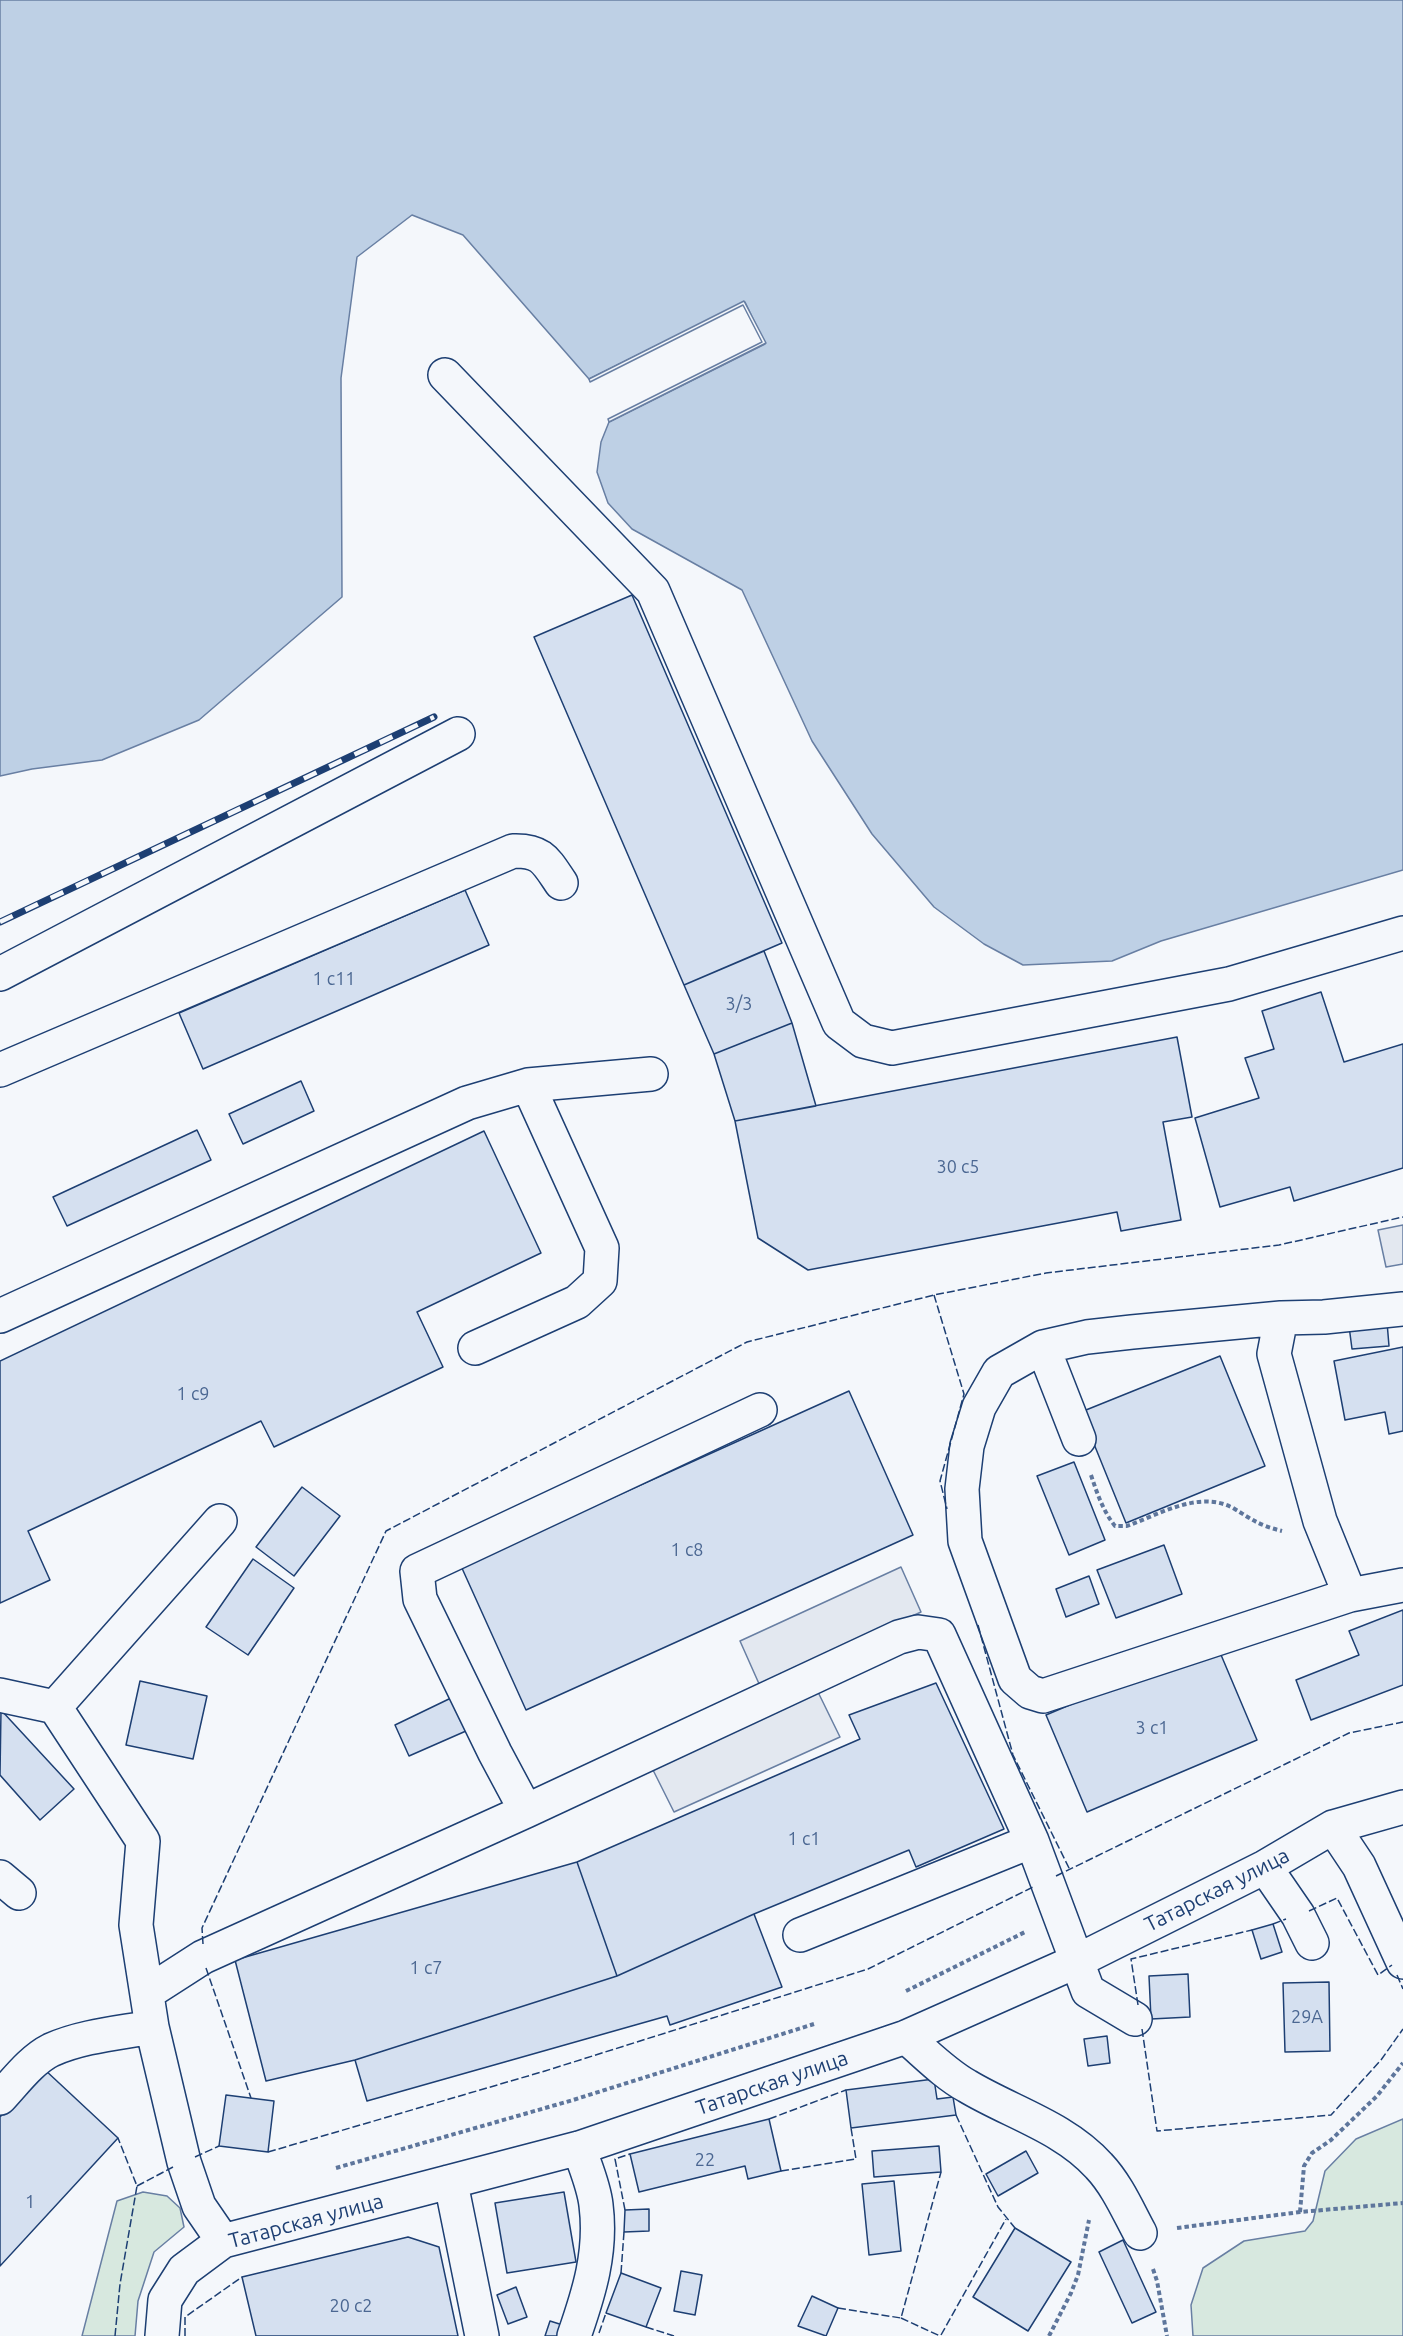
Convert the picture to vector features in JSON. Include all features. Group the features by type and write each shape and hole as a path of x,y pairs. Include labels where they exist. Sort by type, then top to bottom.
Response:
{"street":[{"path":"445,375 653,591 839,1023 863,1041 892,1048 1229,984 1403,933"},
{"path":"0,974 458,734"},
{"path":"0,1070 513,851 530,850 546,861 561,883"},
{"path":"0,1317 466,1103 528,1085 651,1074"},
{"path":"475,1348 577,1302 600,1281 602,1248 528,1085"},
{"path":"1403,1309 1132,1332 1043,1347 999,1372 979,1407 967,1446 962,1489 965,1542 1015,1679 1030,1692 1043,1696 1350,1595 1403,1585"},
{"path":"1281,1318 1274,1354 1320,1521 1350,1595"},
{"path":"1043,1347 1079,1439"},
{"path":"526,1811 420,1599 417,1571 760,1410"},
{"path":"55,1707 220,1521"},
{"path":"147,1993 203,1957 526,1811 899,1637 918,1632 939,1635 1032,1841 1088,1991 1135,2019"},
{"path":"0,1695 55,1707 143,1841 136,1925 152,2027 184,2162 199,2206 223,2241"},
{"name":"Татарская улица","path":"162,2336 165,2300 184,2270 223,2241 579,2148 906,2037 1077,1961 1265,1867 1333,1827 1403,1807"},
{"path":"1333,1827 1359,1866 1403,1962"},
{"path":"800,1935 1032,1841"},
{"path":"1265,1867 1298,1915 1312,1943"},
{"path":"0,2098 35,2062 51,2051 90,2039 152,2027"},
{"path":"906,2037 965,2085 1030,2117 1071,2143 1099,2166 1118,2192 1140,2233"},
{"path":"574,2336 594,2271 598,2240 596,2203 579,2148"},
{"path":"448,2182 453,2193 482,2336"}],"path":[{"path":"1079,1439 1098,1496 1115,1526 1127,1526 1197,1501 1213,1501 1232,1508 1261,1526 1288,1532 1320,1521"},
{"path":"896,1996 1059,1915"},
{"path":"325,2172 562,2103 819,2023"},
{"path":"1300,2212 1304,2166 1312,2153 1331,2140 1377,2096 1403,2063"},
{"path":"1049,2336 1078,2275 1099,2166"},
{"path":"1167,2336 1157,2281 1140,2233 1300,2212 1403,2203"}],"shaded area":[{"path":"1403,1225 1403,1264 1386,1267 1378,1230"},
{"path":"901,1567 921,1612 760,1686 740,1641"},
{"path":"817,1690 840,1737 674,1812 649,1762"},
{"path":"1403,2119 1403,2336 1193,2336 1191,2305 1203,2268 1244,2241 1305,2231 1313,2221 1325,2171 1356,2139"},
{"path":"143,2192 167,2196 180,2208 184,2227 154,2252 138,2301 135,2336 82,2336 117,2201"}],"water":[{"path":"0,0 1403,0 1403,870 1161,941 1112,961 1023,965 984,944 934,907 872,834 812,741 742,590 632,529 608,503 597,472 601,442 609,422 765,344 745,302 589,379 463,235 412,215 357,257 341,378 342,597 199,720 102,760 32,769 0,776"}],"pier":[{"path":"744,301 766,343 609,422 608,419 762,342 743,305 590,382 589,379"}],"building":[{"path":"632,595 782,943 684,985 534,637"},
{"path":"465,890 489,945 203,1069 179,1013"},
{"path":"764,951 792,1023 714,1054 684,985"},
{"path":"1321,992 1344,1062 1403,1044 1403,1168 1294,1201 1290,1187 1220,1207 1195,1118 1259,1098 1245,1058 1274,1049 1262,1011"},
{"path":"792,1023 816,1106 735,1121 714,1054"},
{"path":"1177,1037 1192,1117 1163,1122 1181,1220 1121,1231 1117,1212 808,1270 758,1238 735,1121"},
{"path":"301,1081 314,1111 243,1144 229,1114"},
{"path":"197,1130 211,1160 67,1226 53,1197"},
{"path":"484,1131 541,1253 417,1312 443,1367 274,1447 261,1421 28,1531 50,1580 0,1603 0,1361"},
{"path":"1387,1322 1389,1346 1352,1349 1349,1326"},
{"path":"1403,1347 1403,1431 1389,1434 1385,1412 1345,1420 1334,1361"},
{"path":"1220,1356 1265,1466 1126,1523 1081,1412"},
{"path":"849,1391 913,1535 526,1710 461,1566"},
{"path":"1074,1462 1105,1540 1069,1555 1037,1476"},
{"path":"302,1487 340,1516 294,1576 256,1547"},
{"path":"1164,1545 1182,1594 1116,1618 1097,1570"},
{"path":"253,1559 294,1588 248,1655 206,1627"},
{"path":"1089,1576 1099,1604 1066,1617 1056,1589"},
{"path":"1403,1610 1403,1685 1311,1720 1296,1680 1359,1655 1349,1631"},
{"path":"1216,1643 1257,1740 1087,1812 1046,1715"},
{"path":"140,1681 207,1696 193,1759 126,1745"},
{"path":"936,1683 1004,1829 916,1867 909,1850 754,1914 617,1976 577,1862 860,1739 849,1715"},
{"path":"451,1698 466,1731 409,1756 395,1725"},
{"path":"1,1710 74,1789 40,1820 0,1775"},
{"path":"577,1862 617,1976 355,2060 266,2081 235,1960"},
{"path":"754,1914 782,1987 670,2025 667,2016 367,2101 355,2060 617,1976"},
{"path":"1273,1924 1282,1952 1261,1959 1252,1930"},
{"path":"1188,1974 1190,2017 1151,2019 1149,1976"},
{"path":"1329,1982 1330,2051 1285,2052 1283,1983"},
{"path":"1107,2036 1110,2063 1088,2066 1084,2039"},
{"path":"44,2069 118,2138 0,2266 0,2117"},
{"path":"934,2079 937,2099 953,2097 956,2115 851,2128 846,2090"},
{"path":"226,2095 274,2101 268,2152 219,2146"},
{"path":"769,2119 781,2171 748,2179 745,2166 639,2192 630,2154"},
{"path":"939,2146 941,2172 874,2177 872,2151"},
{"path":"1026,2151 1038,2173 998,2196 986,2174"},
{"path":"894,2181 901,2251 869,2255 862,2184"},
{"path":"564,2192 576,2262 507,2273 495,2203"},
{"path":"649,2209 649,2231 624,2232 625,2210"},
{"path":"1015,2228 1071,2262 1028,2331 973,2297"},
{"path":"408,2237 439,2247 458,2336 256,2336 242,2277"},
{"path":"1123,2240 1156,2312 1132,2323 1099,2252"},
{"path":"681,2271 702,2275 695,2315 674,2311"},
{"path":"621,2273 661,2288 646,2327 606,2313"},
{"path":"516,2287 527,2317 508,2324 497,2295"},
{"path":"812,2296 838,2308 826,2336 798,2326"},
{"path":"550,2321 569,2327 565,2336 545,2336"}],"railway":[{"path":"0,922 434,717"}],"fence":[{"path":"203,1944 202,1928 386,1531 747,1342 934,1295 1046,1273 1279,1245 1403,1217"},
{"path":"934,1295 964,1394 940,1481 947,1509"},
{"path":"978,1625 1013,1755 1070,1870"},
{"path":"1056,1876 1349,1733 1403,1722"},
{"path":"268,2152 545,2071 868,1969 1035,1886"},
{"path":"1309,1911 1337,1898 1378,1975 1392,1965"},
{"path":"1273,1924 1286,1919"},
{"path":"1138,2005 1131,1959 1252,1930"},
{"path":"206,1968 251,2098"},
{"path":"1397,1975 1403,1989"},
{"path":"1142,2029 1157,2131 1331,2115 1381,2060 1403,2029"},
{"path":"769,2119 846,2090"},
{"path":"956,2115 998,2207 1015,2228"},
{"path":"781,2171 856,2159 851,2128"},
{"path":"115,2336 120,2284 137,2186 118,2138"},
{"path":"195,2157 219,2146"},
{"path":"625,2210 615,2159 630,2154"},
{"path":"137,2186 173,2167"},
{"path":"838,2308 901,2318 941,2172"},
{"path":"941,2335 1006,2219"},
{"path":"621,2273 624,2232"},
{"path":"185,2336 185,2317 242,2277"},
{"path":"599,2333 606,2313"},
{"path":"901,2318 940,2336"},
{"path":"646,2327 674,2336"}]}
